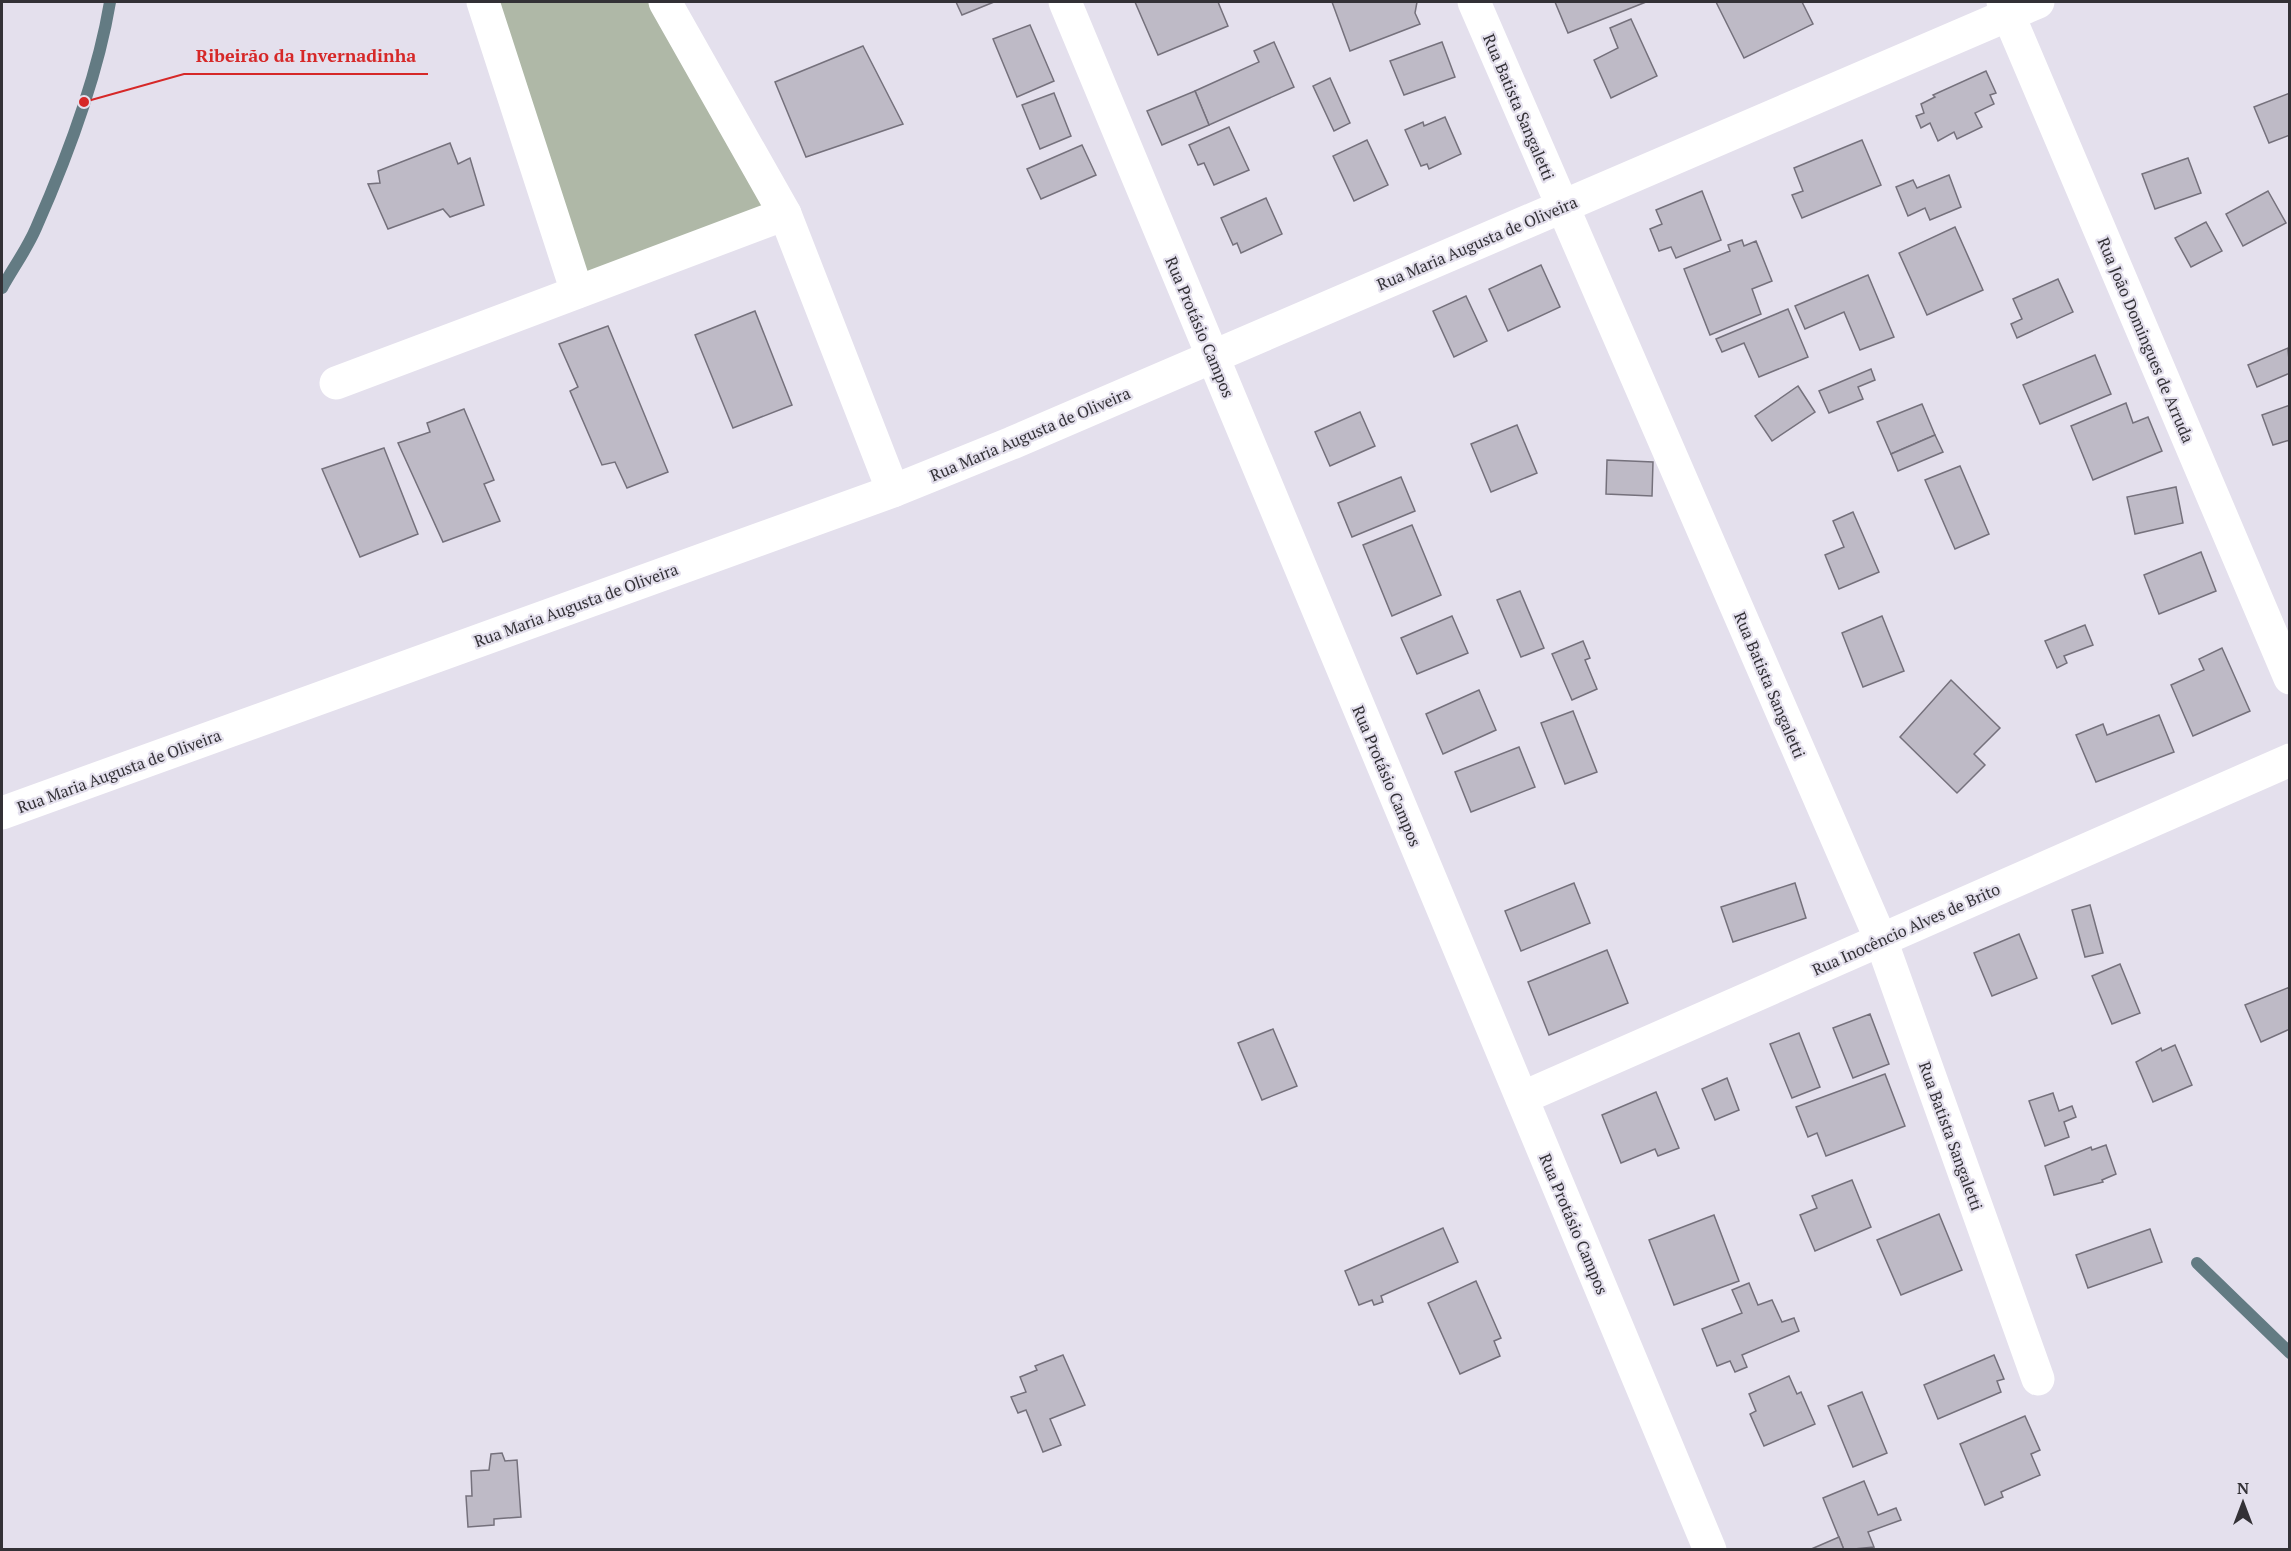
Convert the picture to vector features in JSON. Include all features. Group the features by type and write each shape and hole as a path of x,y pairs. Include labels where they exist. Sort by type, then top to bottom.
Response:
{"street":[{"path":"483,2 577,292"},
{"path":"665,2 785,214 893,490"},
{"name":"Rua Protásio Campos","path":"1065,2 1710,1550"},
{"name":"Rua Batista Sangaletti","path":"1474,2 1881,940 2038,1379"},
{"name":"Rua Maria Augusta de Oliveira","path":"2,813 893,490 1012,443 1563,207 2017,6"},
{"name":"Rua João Domingues de Arruda","path":"2017,6 2289,678"},
{"path":"336,382 785,214"},
{"name":"Rua Inocêncio Alves de Brito","path":"1522,1098 2289,760"}],"green space":[{"path":"483,2 665,2 785,214 577,292"}],"building":[{"path":"956,2 994,2 962,15"},
{"path":"1135,2 1218,2 1228,26 1158,55"},
{"path":"1332,2 1417,2 1415,13 1420,24 1350,51"},
{"path":"1555,2 1646,2 1568,33"},
{"path":"1716,2 1802,2 1813,24 1744,58"},
{"path":"1631,19 1657,76 1611,98 1594,60 1618,48 1610,28"},
{"path":"1030,25 1054,81 1017,97 993,39"},
{"path":"1274,42 1294,87 1209,125 1195,91 1259,62 1254,51"},
{"path":"1442,42 1455,77 1404,95 1390,61"},
{"path":"863,46 903,124 806,157 775,82"},
{"path":"1986,71 1996,93 1990,95 1994,104 1975,113 1982,127 1957,139 1954,132 1938,141 1930,123 1921,128 1916,116 1924,113 1921,104 1935,97 1933,95"},
{"path":"1330,78 1350,123 1334,131 1313,86"},
{"path":"1195,91 1209,125 1162,145 1147,111"},
{"path":"1054,93 1071,136 1040,149 1022,105"},
{"path":"2290,93 2290,135 2269,143 2254,107"},
{"path":"1445,117 1461,154 1429,169 1427,164 1421,166 1405,130 1423,122 1424,126"},
{"path":"1229,127 1249,170 1214,185 1204,163 1198,165 1189,145"},
{"path":"1367,140 1388,185 1354,201 1333,156"},
{"path":"1862,140 1881,185 1802,218 1792,195 1803,191 1794,168"},
{"path":"450,143 458,164 470,158 484,205 450,217 443,209 388,229 368,184 380,183 378,171"},
{"path":"1082,145 1096,175 1041,199 1027,169"},
{"path":"2188,158 2201,193 2155,209 2142,174"},
{"path":"1949,175 1961,207 1930,220 1925,208 1908,216 1896,187 1913,180 1917,188"},
{"path":"1702,191 1721,240 1676,258 1671,247 1659,251 1650,229 1662,224 1656,210"},
{"path":"2268,191 2286,223 2243,246 2226,214"},
{"path":"1266,198 1282,234 1241,253 1237,243 1233,245 1221,218"},
{"path":"2206,222 2222,251 2191,267 2175,238"},
{"path":"1955,227 1983,290 1927,315 1899,253"},
{"path":"1742,240 1744,246 1756,241 1772,281 1752,289 1761,314 1710,335 1684,269 1730,251 1728,245"},
{"path":"1541,265 1560,307 1508,331 1489,289"},
{"path":"1868,275 1894,337 1860,350 1844,312 1805,329 1795,306"},
{"path":"2058,279 2073,312 2017,338 2011,324 2022,319 2013,299"},
{"path":"1466,296 1487,341 1454,357 1433,311"},
{"path":"1788,309 1808,357 1759,377 1744,343 1722,352 1716,339"},
{"path":"755,311 792,405 733,428 695,335"},
{"path":"608,326 668,472 627,488 615,462 602,465 570,391 578,387 559,344"},
{"path":"2288,348 2290,373 2257,387 2248,365"},
{"path":"2095,355 2111,394 2040,424 2023,385"},
{"path":"1871,369 1875,380 1858,387 1863,399 1829,413 1819,391"},
{"path":"1798,386 1815,412 1772,441 1755,416"},
{"path":"2126,403 2133,423 2148,417 2162,451 2093,480 2071,426"},
{"path":"1922,404 1935,435 1891,454 1877,422"},
{"path":"2290,405 2290,440 2273,445 2262,415"},
{"path":"464,409 494,480 484,484 500,521 443,542 398,443 430,432 427,423"},
{"path":"1360,412 1375,446 1330,466 1315,432"},
{"path":"1517,425 1537,473 1491,492 1471,444"},
{"path":"1935,435 1943,452 1898,471 1891,454"},
{"path":"384,448 418,534 360,557 322,469"},
{"path":"1607,460 1653,462 1652,496 1606,494"},
{"path":"1960,466 1989,534 1955,549 1925,480"},
{"path":"1401,477 1415,511 1352,537 1338,503"},
{"path":"2176,487 2183,523 2135,534 2127,497"},
{"path":"1853,512 1879,572 1839,589 1825,555 1844,547 1833,521"},
{"path":"1412,525 1441,595 1392,616 1363,545"},
{"path":"2201,552 2216,591 2159,614 2144,575"},
{"path":"1520,591 1544,648 1521,657 1497,600"},
{"path":"1452,616 1468,653 1417,674 1401,638"},
{"path":"1882,616 1904,671 1863,687 1842,633"},
{"path":"2085,625 2093,645 2064,656 2067,663 2057,668 2045,641"},
{"path":"1583,641 1590,658 1585,660 1597,689 1572,700 1552,654"},
{"path":"2222,648 2250,711 2193,736 2171,685 2204,670 2199,659"},
{"path":"1951,680 2000,728 1974,754 1985,765 1957,793 1900,737"},
{"path":"1479,690 1496,730 1443,754 1426,714"},
{"path":"1573,711 1597,772 1565,784 1541,723"},
{"path":"2159,715 2174,752 2096,782 2076,735 2103,724 2107,735"},
{"path":"1519,747 1535,787 1471,812 1455,772"},
{"path":"1574,883 1590,923 1521,951 1505,911"},
{"path":"1795,883 1806,918 1733,942 1721,907"},
{"path":"2090,905 2103,953 2085,957 2072,910"},
{"path":"2019,934 2037,978 1992,996 1974,953"},
{"path":"1607,950 1628,1003 1549,1035 1528,982"},
{"path":"2120,964 2140,1013 2112,1024 2092,976"},
{"path":"2290,987 2290,1029 2261,1042 2245,1005"},
{"path":"1870,1014 1889,1064 1853,1078 1833,1028"},
{"path":"1273,1029 1297,1086 1262,1100 1238,1043"},
{"path":"1799,1033 1820,1087 1792,1098 1770,1044"},
{"path":"2175,1045 2192,1085 2153,1102 2136,1062 2161,1048 2162,1051"},
{"path":"1885,1074 1905,1126 1826,1156 1817,1133 1808,1137 1796,1107"},
{"path":"1727,1078 1739,1110 1715,1120 1702,1089"},
{"path":"1656,1092 1679,1148 1658,1156 1655,1149 1621,1163 1602,1115"},
{"path":"2053,1093 2059,1111 2072,1106 2076,1117 2064,1122 2069,1137 2045,1146 2029,1101"},
{"path":"2106,1145 2116,1174 2102,1180 2103,1182 2054,1195 2045,1166 2091,1147 2092,1150"},
{"path":"1852,1180 1871,1227 1815,1251 1800,1215 1817,1208 1812,1196"},
{"path":"1939,1214 1962,1270 1901,1295 1877,1240"},
{"path":"1714,1215 1739,1281 1674,1305 1649,1240"},
{"path":"1443,1228 1458,1262 1381,1296 1383,1302 1374,1305 1372,1300 1359,1305 1345,1271"},
{"path":"2150,1229 2162,1262 2088,1288 2076,1255"},
{"path":"1476,1281 1501,1338 1494,1341 1500,1356 1460,1374 1428,1303"},
{"path":"1749,1283 1758,1305 1772,1300 1782,1322 1794,1318 1799,1331 1742,1355 1747,1367 1735,1372 1730,1361 1717,1366 1702,1329 1742,1313 1732,1290"},
{"path":"1063,1355 1085,1405 1050,1419 1061,1445 1043,1452 1026,1410 1018,1413 1011,1397 1026,1392 1020,1377 1037,1370 1035,1366"},
{"path":"1994,1355 2004,1379 1997,1381 2001,1392 1938,1419 1924,1385"},
{"path":"1789,1376 1797,1394 1801,1392 1815,1424 1764,1446 1750,1414 1756,1411 1749,1394"},
{"path":"1862,1392 1887,1453 1853,1467 1828,1406"},
{"path":"2025,1416 2040,1450 2031,1454 2040,1475 2001,1492 2003,1497 1985,1505 1960,1444"},
{"path":"502,1453 505,1461 517,1460 521,1517 494,1519 494,1525 468,1527 466,1496 472,1496 471,1471 489,1470 491,1454"},
{"path":"1864,1481 1878,1515 1896,1508 1901,1520 1868,1532 1874,1547 1844,1550 1823,1498"},
{"path":"1839,1537 1844,1550 1809,1550"}],"waterway":[{"path":"2,288 32,236 69,146 98,58 110,2"},
{"path":"2197,1263 2290,1353"}],"place":[{"name":"Ribeirão da Invernadinha","path":"84,102"}]}
